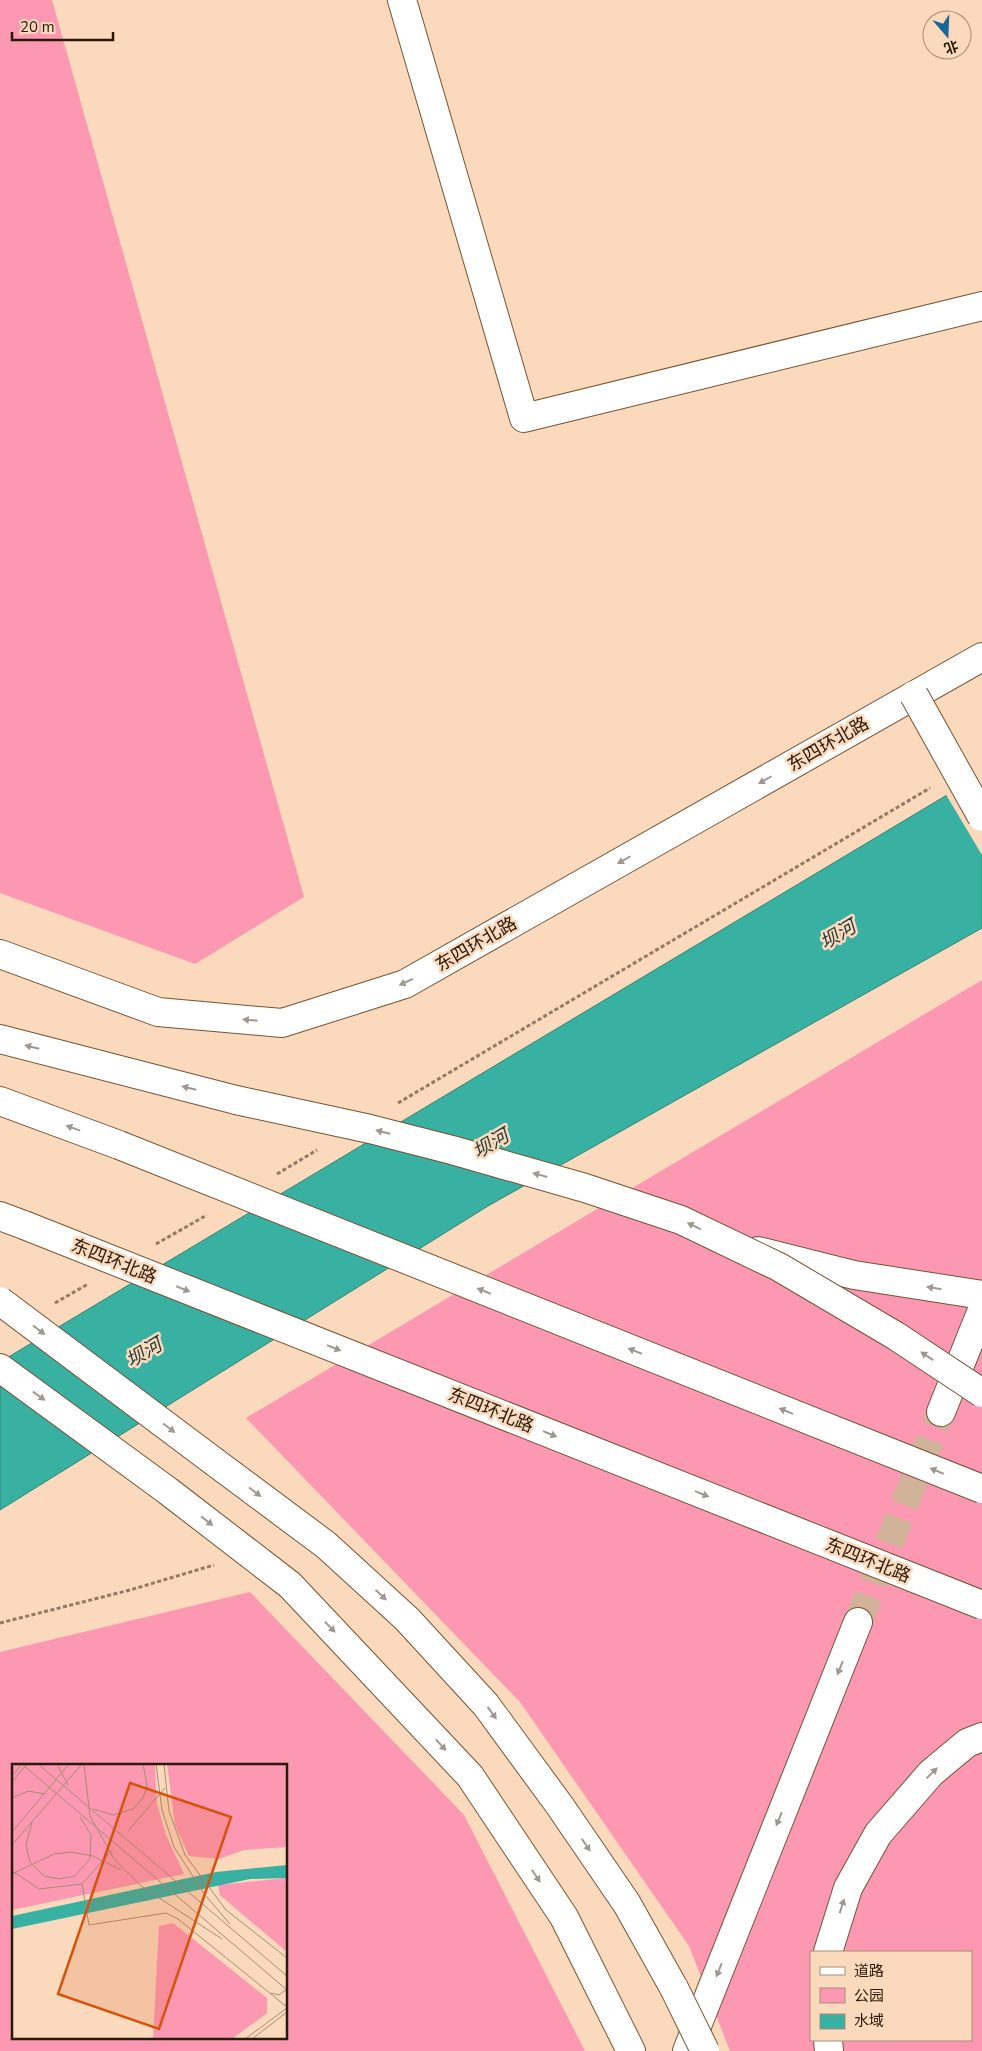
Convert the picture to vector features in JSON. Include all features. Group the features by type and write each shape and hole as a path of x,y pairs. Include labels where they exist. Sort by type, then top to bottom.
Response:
{"main road":[{"path":"402,0 524,418 982,306"},
{"name":"东四环北路","path":"0,954 158,1012 282,1023 405,984 982,657"},
{"path":"914,695 982,817"},
{"path":"0,1039 236,1100 370,1129 452,1150 585,1188 681,1220 779,1267 896,1336 982,1393"},
{"path":"0,1101 119,1145 982,1489"},
{"name":"东四环北路","path":"0,1216 982,1605"},
{"path":"730,1244 854,1275 982,1295"},
{"path":"0,1301 326,1545 407,1619 486,1705 560,1806 627,1904 674,1988 705,2051"},
{"path":"941,1412 982,1310"},
{"path":"0,1368 168,1491 290,1585 470,1776 564,1917 631,2051"},
{"path":"687,2051 858,1622"},
{"path":"828,1951 848,1888 878,1834 931,1774 967,1742 982,1737"}],"path":[{"path":"394,1105 931,788"},
{"path":"274,1175 326,1145"},
{"path":"154,1245 214,1210"},
{"path":"52,1305 94,1280"},
{"path":"0,1623 130,1590 250,1555"}],"green space":[{"path":"0,0 52,0 304,897 195,964 0,893"},
{"path":"982,980 982,2051 730,2051 689,1946 520,1702 246,1418"},
{"path":"250,1592 464,1815 585,2051 0,2051 0,1652"}],"water":[{"name":"坝河","path":"982,774 982,928 488,1206 0,1510 0,1362"}],"pier":[{"path":"982,771 982,855 945,793"}],"tunnel":[{"path":"858,1622 941,1412"}]}
